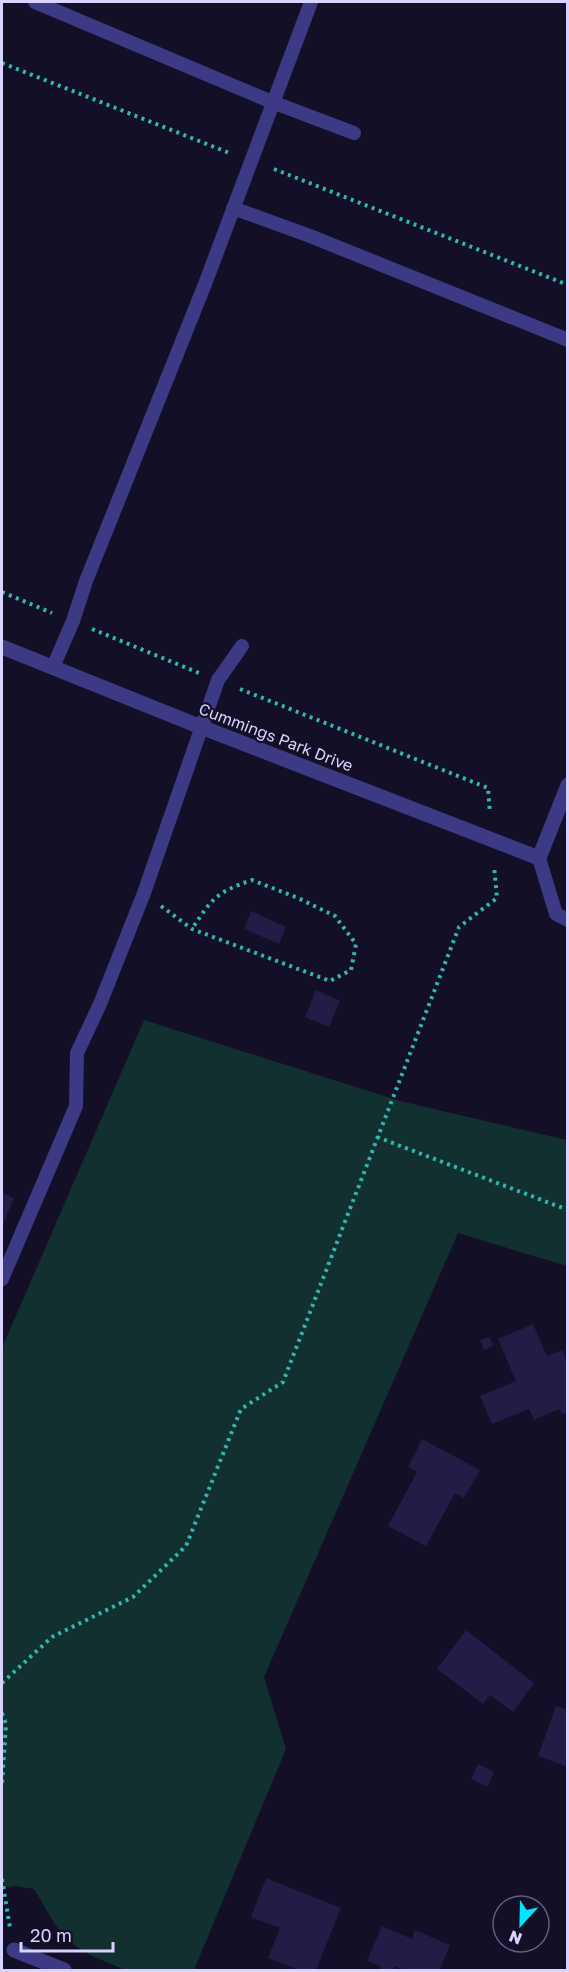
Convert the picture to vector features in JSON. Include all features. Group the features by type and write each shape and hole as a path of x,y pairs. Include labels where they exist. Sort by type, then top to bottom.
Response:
{"street":[{"name":"Cummings Park Drive","path":"2,647 539,858"},
{"path":"539,858 567,785"},
{"path":"14,1950 64,1971"}],"lane":[{"path":"35,2 272,102 354,133"},
{"path":"53,667 177,355 311,2"},
{"path":"232,208 321,241 567,340"},
{"path":"2,1279 76,1106 77,1053 100,1004 144,893 218,680 242,646"},
{"path":"539,858 556,914 567,920"}],"path":[{"path":"2,63 233,154"},
{"path":"274,169 567,285"},
{"path":"2,592 488,788"},
{"path":"144,893 192,929 330,981 351,970 356,944 335,916 252,879 227,888 207,905 192,929"},
{"path":"2,1683 52,1637 133,1596 186,1546 241,1409 283,1382 459,927 497,898"},
{"path":"377,1137 567,1210"},
{"path":"2,1713 6,1724 2,1785"},
{"path":"2,1879 14,1950"}],"green space":[{"path":"144,1020 400,1101 567,1140 567,1266 458,1233 264,1677 286,1749 194,1970 125,1970 92,1956 68,1941 54,1923 34,1889 15,1886 2,1888 2,1348"}],"building":[{"path":"251,911 286,927 279,944 244,929"},
{"path":"316,990 340,1001 329,1027 305,1017"},
{"path":"2,1193 14,1198 2,1227"},
{"path":"533,1324 547,1356 562,1350 568,1364 568,1412 562,1414 559,1409 534,1420 529,1409 492,1424 480,1396 516,1381 498,1339"},
{"path":"490,1337 493,1346 484,1350 480,1340"},
{"path":"422,1439 480,1470 464,1498 455,1493 426,1546 388,1526 417,1472 408,1467"},
{"path":"466,1630 534,1683 513,1712 490,1695 483,1704 437,1669"},
{"path":"556,1706 568,1710 568,1767 538,1756"},
{"path":"478,1764 494,1772 487,1787 471,1779"},
{"path":"266,1878 341,1908 316,1970 299,1970 268,1958 280,1928 251,1917"},
{"path":"382,1926 412,1939 415,1930 450,1945 439,1970 404,1970 395,1966 393,1970 379,1970 381,1966 367,1961"}]}
